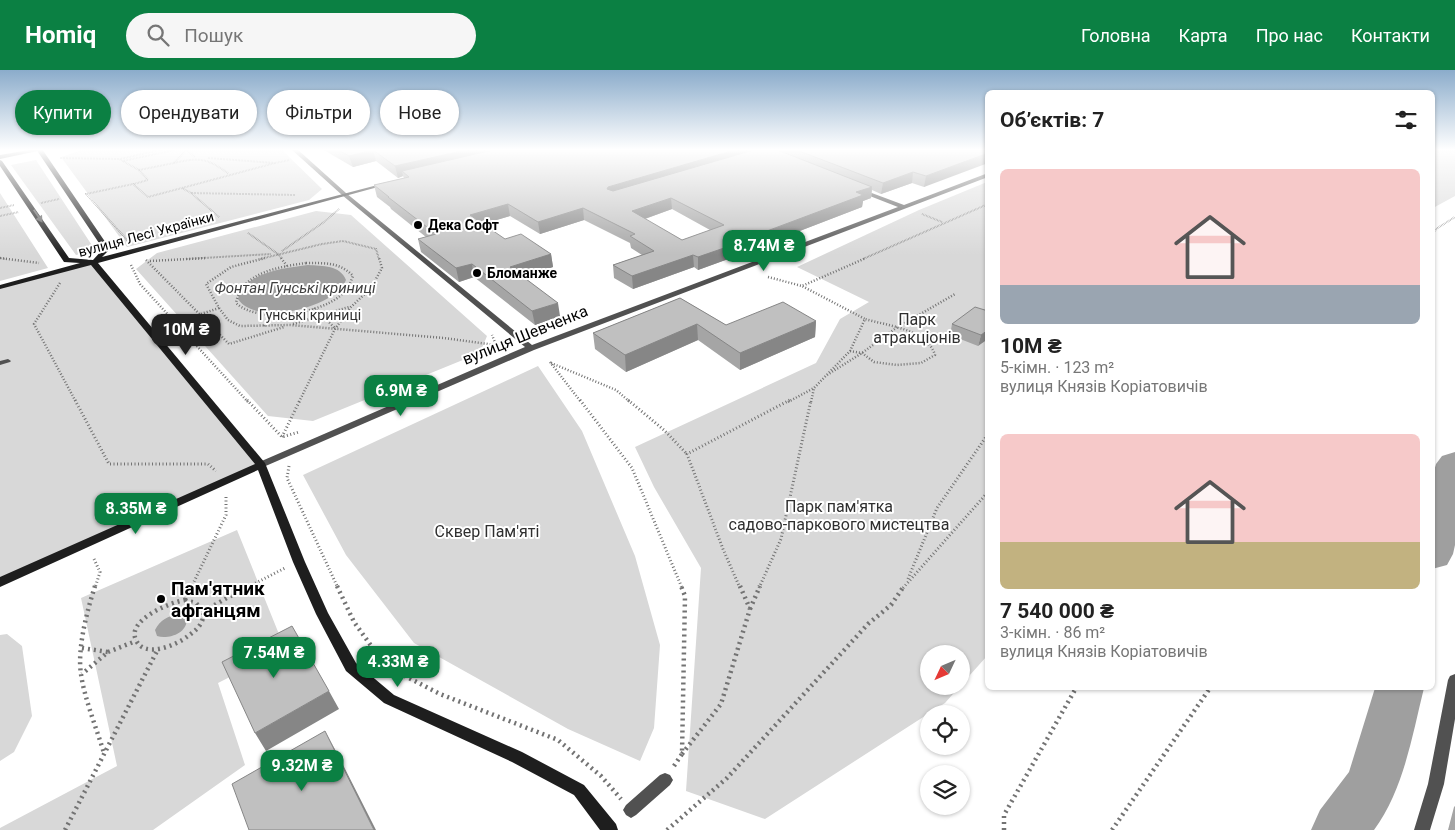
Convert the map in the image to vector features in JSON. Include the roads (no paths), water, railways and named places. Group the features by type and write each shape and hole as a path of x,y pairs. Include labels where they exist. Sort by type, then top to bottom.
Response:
{"main road":[{"path":"15,184 67,260 93,262 260,465 322,614 352,667 389,699 517,757 578,790 610,830"},
{"path":"64,184 107,249 93,262"},
{"name":"вулиця Лесі Українки","path":"0,287 381,184"},
{"name":"вулиця Шевченка","path":"0,582 260,465"}],"street":[{"path":"333,184 531,348"},
{"name":"вулиця Шевченка","path":"260,465 531,348 961,184"},
{"path":"850,186 904,207"},
{"path":"1422,830 1436,784 1455,680"},
{"path":"631,810 665,780"}],"lane":[{"path":"0,363 8,361"}],"water":[{"name":"Фонтан Гунські криниці","path":"308,265 325,266 335,269 340,271 346,280 339,290 327,299 312,306 295,310 277,313 261,312 247,307 238,299 248,283 257,277 277,270"},
{"path":"179,614 186,617 185,627 182,631 173,636 157,636 155,630 162,621"}],"waterway":[{"path":"1435,542 1455,464"},
{"path":"1340,830 1365,797 1374,778 1398,690"}],"place":[{"name":"Дека Софт","path":"418,225"},
{"name":"Бломанже","path":"477,273"},
{"name":"Пам'ятник афганцям","path":"161,599"}],"park label":[{"name":"Гунські криниці","path":"310,315"},
{"name":"Парк атракціонів","path":"917,328"},
{"name":"Парк пам'ятка садово-паркового мистецтва","path":"839,515"},
{"name":"Сквер Пам'яті","path":"487,531"}]}
